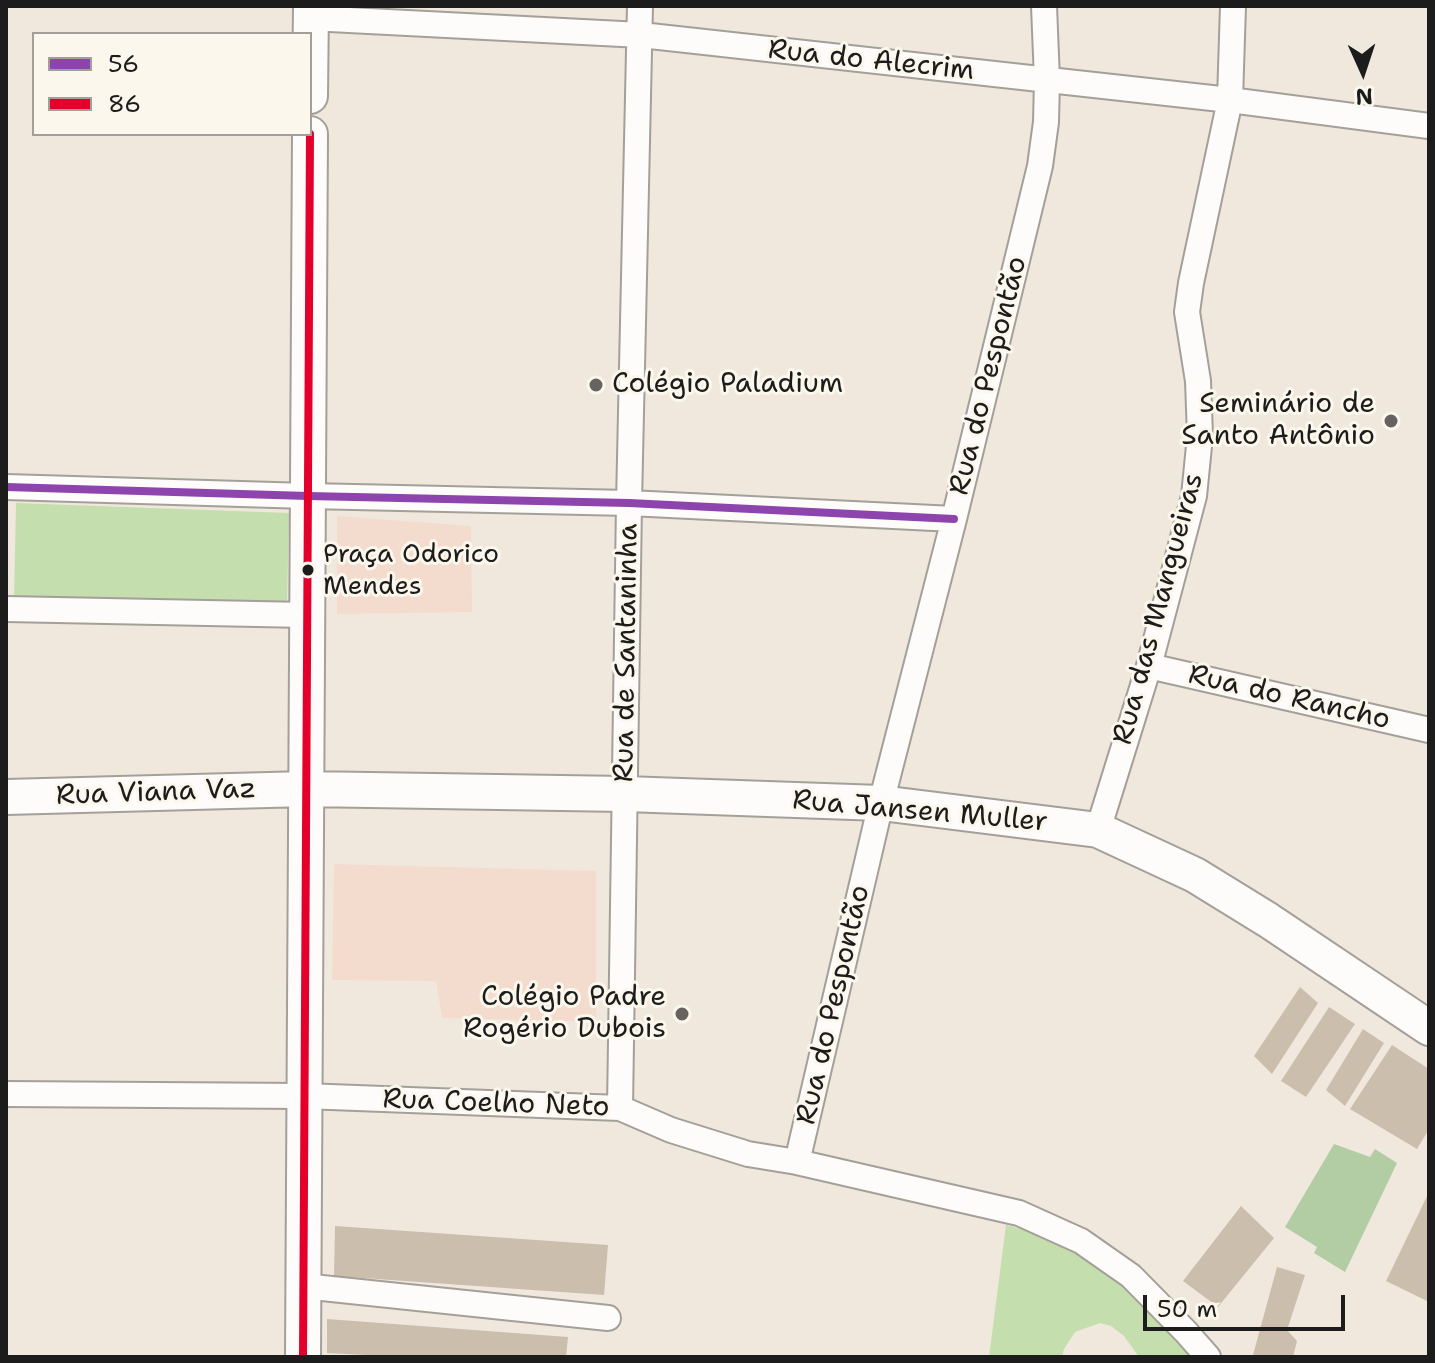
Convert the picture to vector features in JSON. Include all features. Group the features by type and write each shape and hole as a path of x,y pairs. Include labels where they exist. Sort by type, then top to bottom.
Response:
{"street":[{"name":"Rua de Santaninha","path":"620,1108 640,6"},
{"name":"Rua do Pespontão","path":"797,1162 881,803 1040,166 1046,122 1044,6"},
{"name":"Rua das Mangueiras","path":"1098,830 1149,666 1194,496 1200,436 1198,381 1187,312 1230,100 1233,6"},
{"name":"Rua do Alecrim","path":"310,12 641,35 1230,100 1429,126"},
{"path":"303,1357 310,136"},
{"path":"6,487 629,503 954,519"},
{"path":"6,609 307,615"},
{"name":"Rua do Rancho","path":"1149,666 1429,730"},
{"name":"Rua Jansen Muller","path":"306,789 625,794 881,803 1098,830 1195,875 1429,1028"},
{"name":"Rua Viana Vaz","path":"6,797 306,789"},
{"name":"Rua Coelho Neto","path":"6,1094 304,1096 620,1108 671,1130 748,1154 797,1162 1019,1213 1081,1241 1131,1276 1208,1357"},
{"path":"303,1286 608,1318"}],"shaded area":[{"path":"337,516 471,526 472,612 337,614"},
{"path":"334,864 596,871 596,1022 442,1018 436,981 332,980"}],"green space":[{"name":"Praça Odorico Mendes","path":"16,503 289,513 287,605 14,600"},
{"path":"1334,1144 1370,1157 1375,1149 1397,1163 1345,1272 1314,1253 1317,1247 1285,1227"},
{"path":"1006,1225 1059,1239 1115,1276 1148,1306 1190,1357 1139,1357 1124,1336 1111,1326 1100,1323 1075,1332 1062,1357 989,1357"}],"building":[{"path":"1300,987 1318,1003 1272,1074 1254,1056"},
{"path":"1329,1007 1355,1024 1306,1097 1281,1081"},
{"path":"1363,1029 1384,1043 1345,1106 1326,1090"},
{"path":"1392,1045 1429,1069 1429,1129 1417,1149 1350,1109"},
{"path":"1429,1192 1429,1302 1386,1281"},
{"path":"1241,1206 1274,1238 1218,1307 1183,1281"},
{"path":"335,1226 608,1245 604,1295 334,1276"},
{"path":"1277,1267 1305,1275 1287,1330 1297,1341 1293,1357 1260,1357 1253,1355"},
{"path":"327,1319 568,1337 566,1357 405,1357 327,1353"}],"transit line":[{"name":"86","path":"303,1357 310,136"},
{"name":"56","path":"6,487 629,503 954,519"}],"place":[{"name":"Colégio Paladium","path":"596,385"},
{"name":"Seminário de Santo Antônio","path":"1391,421"},
{"name":"Praça Odorico Mendes","path":"308,570"},
{"name":"Colégio Padre Rogério Dubois","path":"682,1014"}]}
